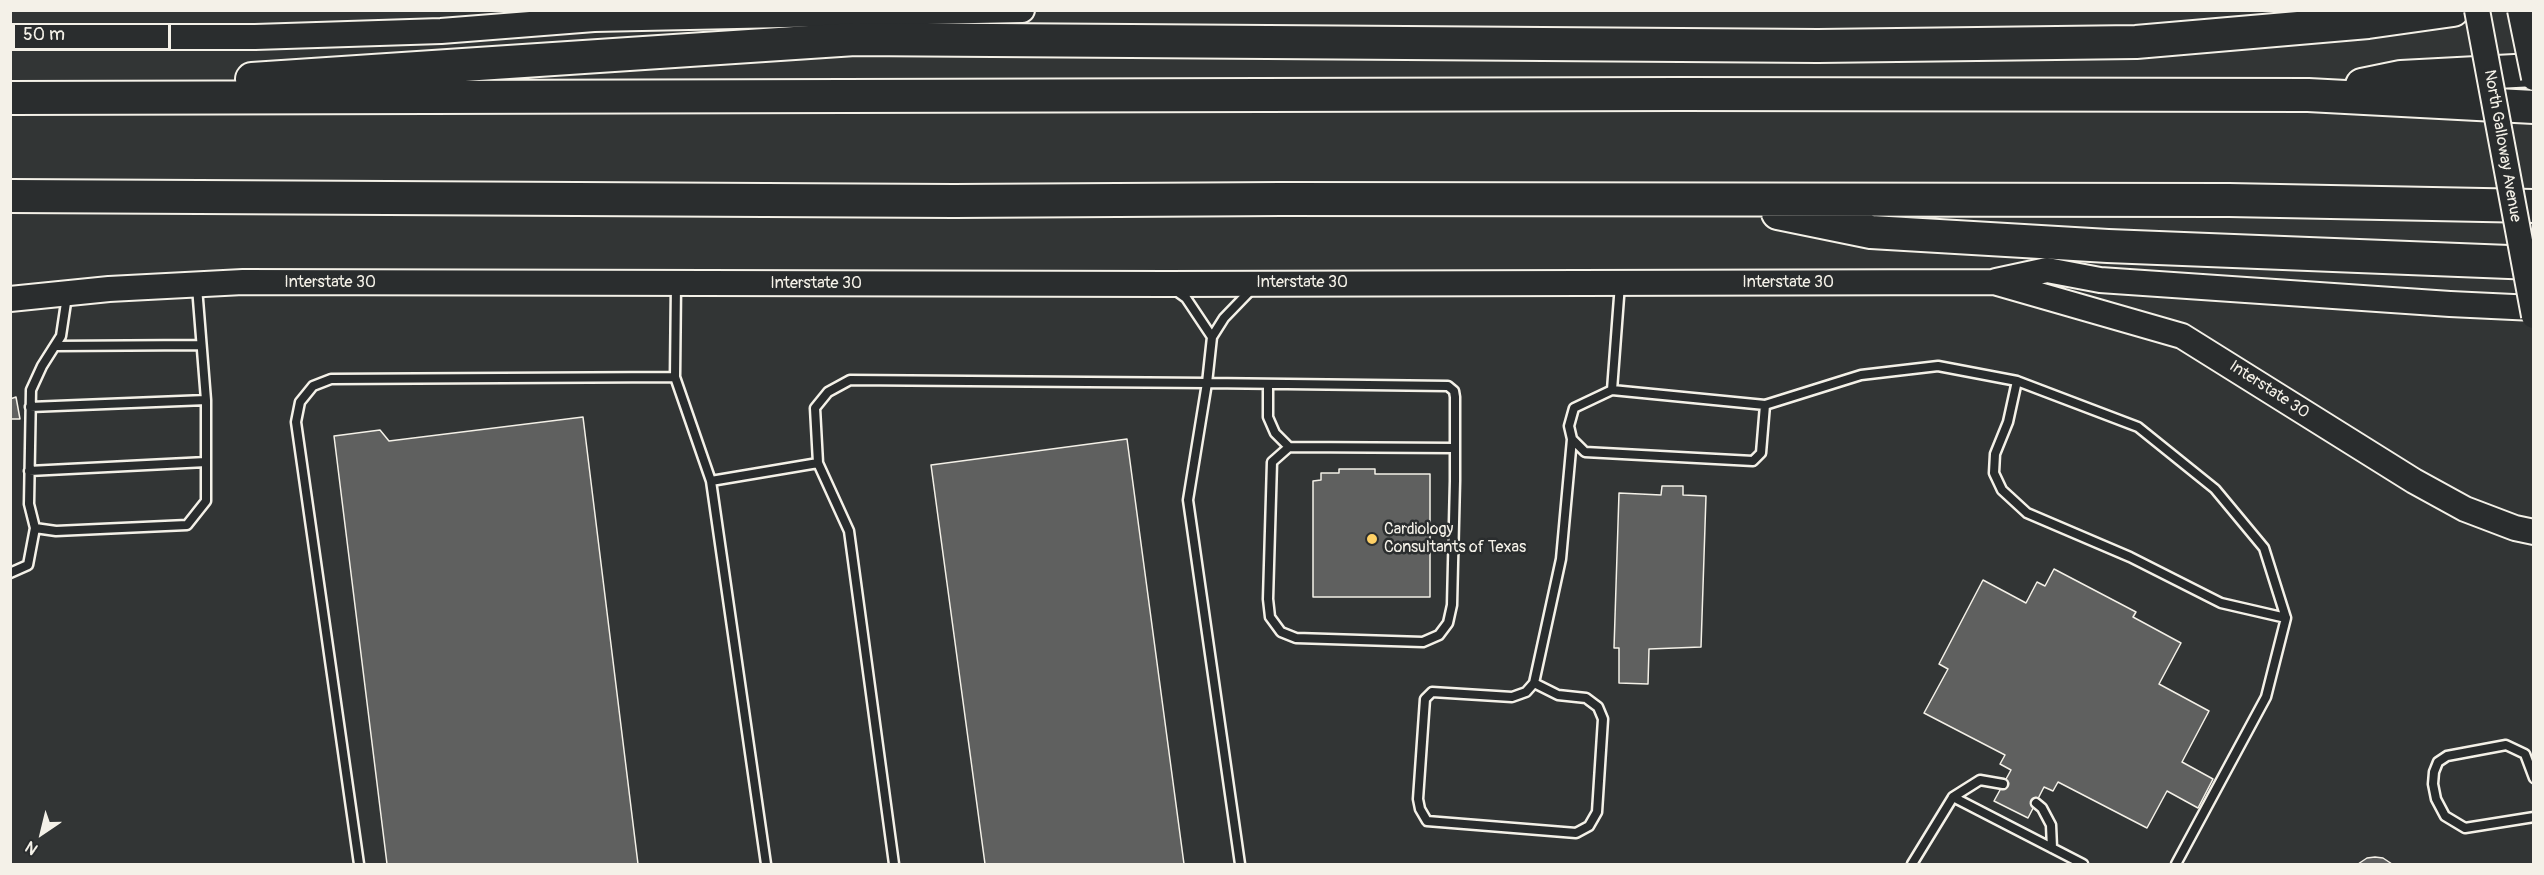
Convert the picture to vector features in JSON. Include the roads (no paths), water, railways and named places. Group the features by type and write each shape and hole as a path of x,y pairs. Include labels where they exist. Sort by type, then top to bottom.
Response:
{"highway":[{"path":"140,98 201,82 855,39 1806,46 2136,42 2368,22 2453,10"},
{"path":"2308,96 2401,77 2534,70"},
{"path":"10,98 1669,94 2308,96 2534,107"},
{"path":"10,196 954,201 2229,200 2534,206"},
{"path":"1709,199 1871,232 2108,246 2534,263"}],"main road":[{"path":"10,37 255,37 441,32 594,19 1022,10"},
{"name":"North Galloway Avenue","path":"2477,10 2534,316"},
{"path":"2520,10 2534,78"},
{"path":"1994,282 2047,270 2100,280 2534,308"},
{"name":"Interstate 30","path":"10,299 67,293 243,282 1167,284 1994,282 2182,336 2414,481 2455,504 2515,528 2534,532"}],"lane":[{"path":"1240,864 1188,500 1212,337 1224,318 1244,295 1260,283"},
{"path":"1612,390 1620,283"},
{"path":"35,528 56,531 187,525 206,501 207,400 197,284"},
{"path":"676,284 675,377 711,481 766,864"},
{"path":"1167,284 1186,298 1212,337"},
{"path":"10,573 28,565 35,528 29,504 31,390 42,366 61,336 67,293"},
{"path":"55,346 201,345"},
{"path":"1534,683 1558,695 1586,698 1598,707 1603,719 1597,812 1589,826 1576,833 1427,821 1420,809 1418,799 1425,699 1432,692 1512,697 1526,692 1534,683 1561,559 1572,438 1569,426 1574,408 1612,390 1766,405 1861,375 1938,366 2017,381 2138,427 2215,489 2264,548 2286,618 2266,697 2176,864"},
{"path":"359,864 296,422 300,402 313,386 331,379 675,377"},
{"path":"894,864 849,531 818,463 815,408 828,392 850,380 1448,386 1454,391 1455,397 1455,448 1452,605 1448,623 1439,635 1423,642 1296,638 1281,632 1270,617 1272,462 1289,447 1455,448"},
{"path":"2017,381 2008,422 1995,454 1994,473 2002,490 2027,513 2130,557 2222,603 2286,618"},
{"path":"1268,385 1268,417 1275,433 1289,447"},
{"path":"30,406 207,400"},
{"path":"1572,438 1585,452 1753,461 1761,453 1766,405"},
{"path":"29,471 206,462"},
{"path":"711,481 818,463"},
{"path":"2534,778 2525,754 2506,745 2447,756 2438,762 2434,771 2433,784 2436,799 2445,816 2465,828 2534,817"},
{"path":"1912,864 1953,797 1980,780 2003,784"},
{"path":"1953,797 2083,864"},
{"path":"2036,803 2042,808 2051,825 2052,848"}],"place":[{"name":"Cardiology Consultants of Texas","path":"1372,539"}]}
